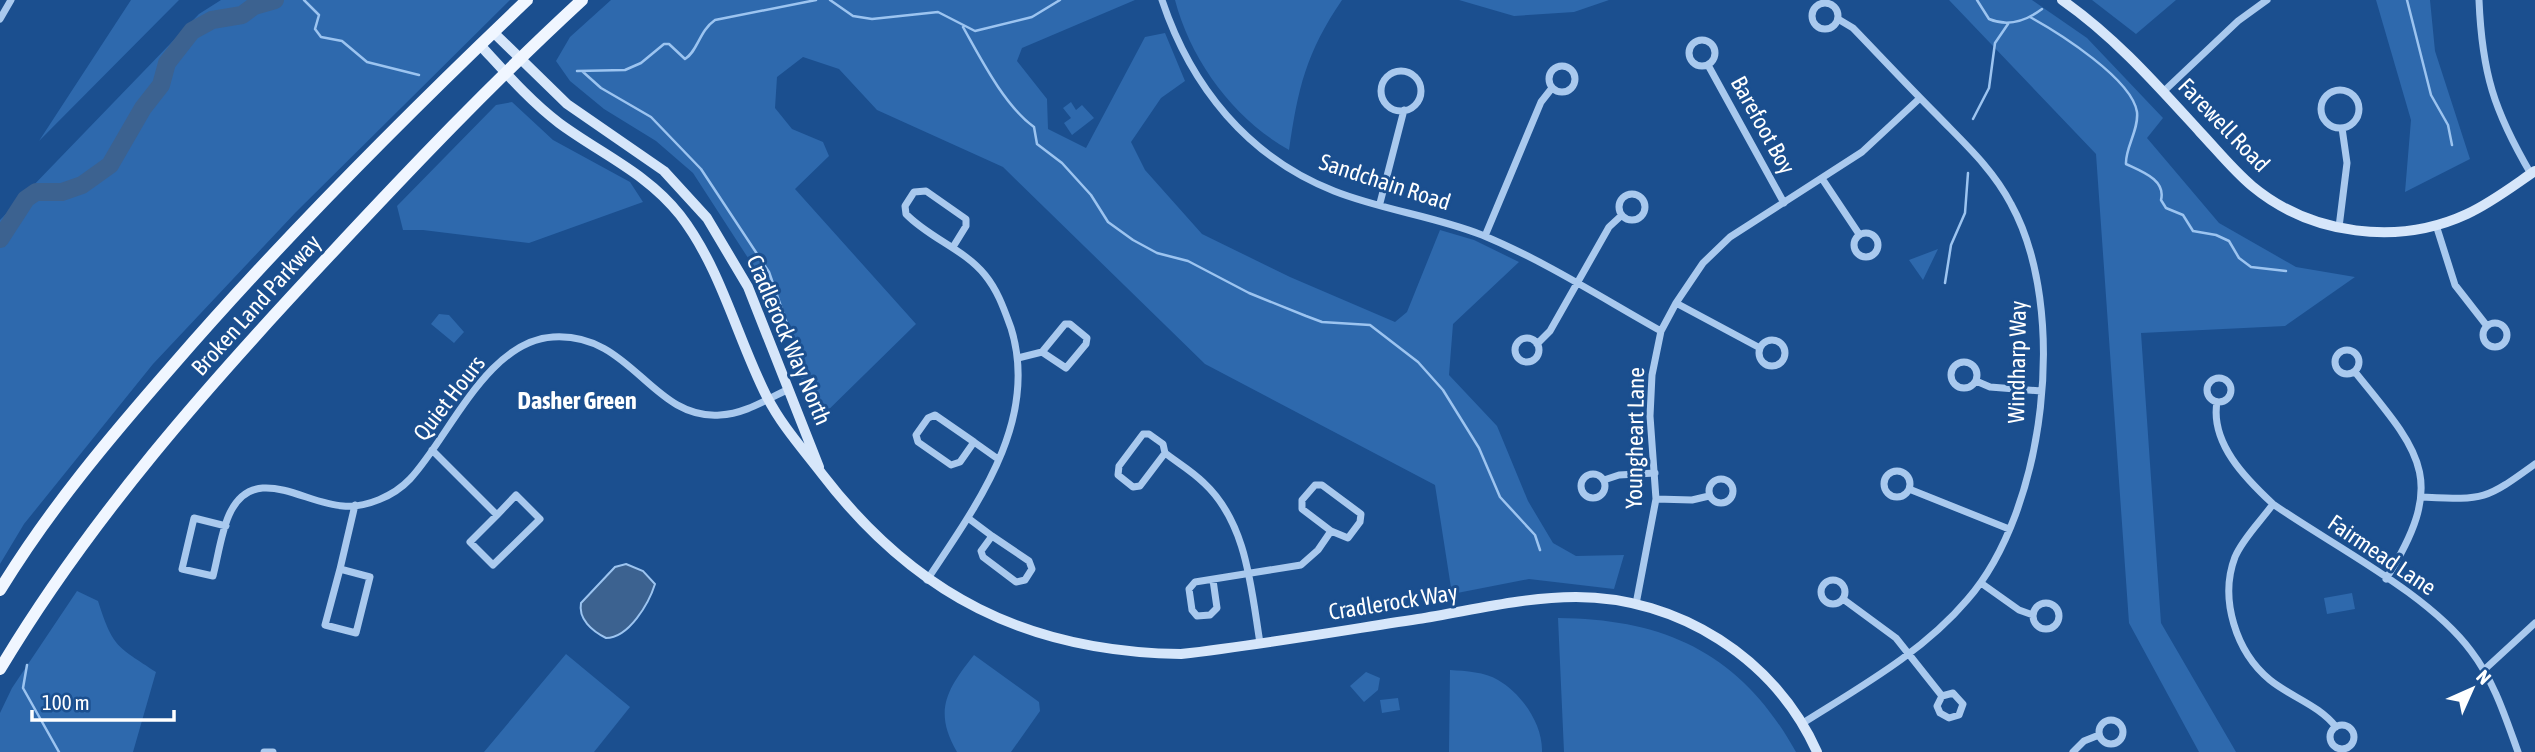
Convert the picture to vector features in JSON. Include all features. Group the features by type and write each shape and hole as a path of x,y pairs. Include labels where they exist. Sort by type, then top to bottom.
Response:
{"main road":[{"name":"Broken Land Parkway","path":"0,590 75,482 204,330 368,154 527,0"},
{"name":"Broken Land Parkway","path":"0,670 72,557 143,464 232,361 419,158 582,0"}],"street":[{"name":"Sandchain Road","path":"1162,0 1178,45 1194,75 1213,101 1246,136 1279,162 1319,184 1451,223 1485,236 1661,331"},
{"name":"Farewell Road","path":"2062,0 2114,41 2251,186 2300,215 2339,227 2382,233 2436,225 2467,214 2533,173"},
{"path":"2163,92 2238,22 2267,0"},
{"path":"2479,0 2490,92 2506,132 2533,173"},
{"path":"0,19 6,4"},
{"name":"Windharp Way","path":"1802,723 1909,653 1948,619 1981,583 2010,529 2031,461 2041,391 2036,273 2021,224 1986,167 1853,27 1838,19"},
{"name":"Cradlerock Way North","path":"493,32 567,104 655,163 693,201 722,241 748,287 821,473"},
{"name":"Cradlerock Way North","path":"480,45 557,122 636,172 678,213 704,255 768,399 786,430 852,513 897,558 927,580"},
{"name":"Barefoot Boy","path":"1708,65 1784,203"},
{"path":"1391,73 1411,76 1421,85 1420,101 1413,110 1404,110 1386,103 1380,95 1381,82 1391,73"},
{"path":"1485,236 1541,102 1552,88"},
{"path":"2336,90 2353,95 2359,107 2355,120 2342,128 2327,123 2321,113 2322,101 2336,90"},
{"name":"Youngheart Lane","path":"1636,604 1656,499 1650,395 1661,331 1676,303 1691,278 1716,250 1745,226 1823,180 1861,152 1920,98"},
{"path":"1380,204 1404,110"},
{"path":"2339,227 2347,163 2342,128"},
{"path":"1823,180 1859,234"},
{"path":"927,580 968,518 998,459 1017,409 1020,380 1018,358 996,290 983,272 906,214 905,206 914,192 926,191 966,219 966,226 953,247"},
{"path":"1538,344 1550,331 1609,227 1622,215"},
{"path":"2436,225 2455,285 2487,326"},
{"path":"1676,303 1760,348"},
{"path":"1018,358 1042,352 1065,324 1070,324 1087,338 1086,344 1066,368 1042,352"},
{"name":"Quiet Hours","path":"226,526 194,518 182,569 213,576 226,526 234,507 257,489 280,488 333,505 355,505 379,499 400,487 432,450 495,367 520,346 540,338 575,338 608,349 666,397 688,411 720,415 746,410 789,389"},
{"path":"2355,372 2407,437 2417,461 2422,497 2411,538 2386,579"},
{"path":"1976,381 1990,387 2041,391"},
{"name":"Fairmead Lane","path":"2217,402 2217,422 2230,454 2249,481 2273,505 2386,579 2445,623 2484,670 2496,693 2518,752"},
{"path":"974,442 955,465 918,442 916,435 929,418 935,415 974,442 998,459"},
{"path":"1165,453 1140,486 1133,487 1118,475 1119,466 1143,434 1149,434 1163,444 1165,453 1205,483 1222,505 1237,533 1248,575 1259,643"},
{"path":"432,450 497,515"},
{"path":"2422,497 2481,498 2499,491 2535,464"},
{"path":"1604,480 1619,475 1655,472"},
{"path":"1315,485 1322,485 1361,514 1360,522 1348,538 1331,531 1302,509 1302,500 1315,485"},
{"path":"1909,489 2010,529"},
{"path":"516,495 540,519 493,565 470,542 497,515 516,495"},
{"path":"1656,499 1692,500 1709,496"},
{"path":"340,569 370,577 356,633 326,625 355,505"},
{"path":"2273,505 2235,558 2230,581 2233,622 2244,648 2262,672 2281,688 2321,712 2336,727"},
{"path":"968,518 1029,561 1032,569 1025,580 1017,582 983,557 981,551 992,536"},
{"path":"1213,580 1217,608 1210,615 1198,617 1192,610 1189,589 1195,582 1301,565 1318,550 1331,531"},
{"name":"Cradlerock Way","path":"927,580 992,615 1081,645 1124,652 1181,654 1553,598 1595,597 1636,604 1693,625 1730,646 1763,673 1802,723 1817,752"},
{"path":"1981,583 2019,610 2034,615"},
{"path":"1843,599 1888,631 1942,696"},
{"path":"2484,670 2535,623"},
{"path":"2073,752 2084,741 2099,735"},
{"path":"264,752 273,752"}],"shaded area":[{"path":"131,0 179,0 39,141"},
{"path":"221,0 510,0 296,212 153,364 24,524 0,564 0,220 199,14"},
{"path":"611,0 1135,0 1022,48 1017,61 1047,99 1048,129 1086,148 1145,37 1165,33 1185,81 1161,98 1131,142 1145,170 1202,234 1290,277 1395,322 1407,312 1440,230 1474,240 1519,262 1453,324 1449,375 1497,426 1528,501 1553,543 1576,556 1624,555 1614,589 1529,579 1452,594 1435,485 1205,364 1003,167 877,110 839,69 803,57 777,77 775,108 792,129 823,142 829,156 795,189 916,324 816,422 815,409 803,384 787,328 761,278 693,173 656,141 604,109 570,81 556,61 570,37"},
{"path":"1175,0 1342,0 1320,37 1305,72 1289,150 1250,122 1217,86 1192,45"},
{"path":"1459,0 1609,0 1574,12 1514,16"},
{"path":"1949,0 2032,0 2087,38 2163,118 2147,138 2219,223 2296,267 2355,277 2285,326 2141,333 2161,623 2236,752 2199,752 2129,623 2096,154"},
{"path":"2092,0 2176,0 2136,34"},
{"path":"2376,0 2430,0 2435,51 2470,159 2405,192 2411,120"},
{"path":"512,102 553,140 630,182 643,202 529,243 403,230 397,206 496,105"},
{"path":"1071,102 1076,110 1082,105 1094,118 1072,135 1064,123 1071,118 1063,108"},
{"path":"1938,249 1923,280 1909,260"},
{"path":"439,314 449,315 464,332 454,343 431,324"},
{"path":"626,564 643,571 655,584 643,609 630,626 623,632 606,638 587,624 581,603 615,567"},
{"path":"77,591 98,601 108,628 124,651 156,672 133,752 0,752 0,713 12,688"},
{"path":"2352,593 2355,609 2327,614 2324,598"},
{"path":"1558,618 1598,620 1634,626 1667,635 1698,649 1726,667 1751,690 1775,718 1796,752 1564,752"},
{"path":"566,654 630,707 594,752 484,752"},
{"path":"974,655 1039,702 1040,711 1011,752 957,752 950,737 946,724 946,701 950,690"},
{"path":"1450,670 1487,675 1515,693 1535,721 1542,752 1449,752"},
{"path":"1366,672 1380,678 1378,690 1364,702 1350,686"},
{"path":"1398,698 1400,710 1382,713 1380,700"}],"waterway":[{"path":"0,239 26,199 36,192 62,192 82,185 110,165 143,108 161,85 167,63 192,31 212,20 242,15 254,6 275,0"},
{"path":"304,0 319,15 315,29 321,37 342,41 367,62 419,75"},
{"path":"577,71 625,70 641,63 664,44 669,44 685,59 715,20 816,0"},
{"path":"830,0 853,16 872,19 938,12 975,31 1032,17 1060,0"},
{"path":"1977,0 1989,19 2010,23 2030,17 2042,9"},
{"path":"2407,0 2431,95 2448,125 2452,145"},
{"path":"2030,17 2092,58 2122,85 2132,99 2137,119 2126,164 2157,182 2162,193 2161,200 2166,208 2183,215 2193,231 2216,235 2229,241 2239,258 2251,267 2286,271"},
{"path":"1973,119 1989,88 1995,43 2008,24"},
{"path":"963,27 1003,94 1034,127 1037,144 1062,163 1091,195 1108,222 1157,253 1188,261 1249,293 1306,316 1322,322 1370,325 1418,362 1443,390 1479,448 1500,497 1535,535 1540,550"},
{"path":"582,71 601,88 651,117 701,169 769,272 795,347"},
{"path":"1945,283 1951,245 1965,213 1968,173"},
{"path":"27,665 23,688 59,752"}],"district":[{"name":"Dasher Green","path":"577,401"}]}
